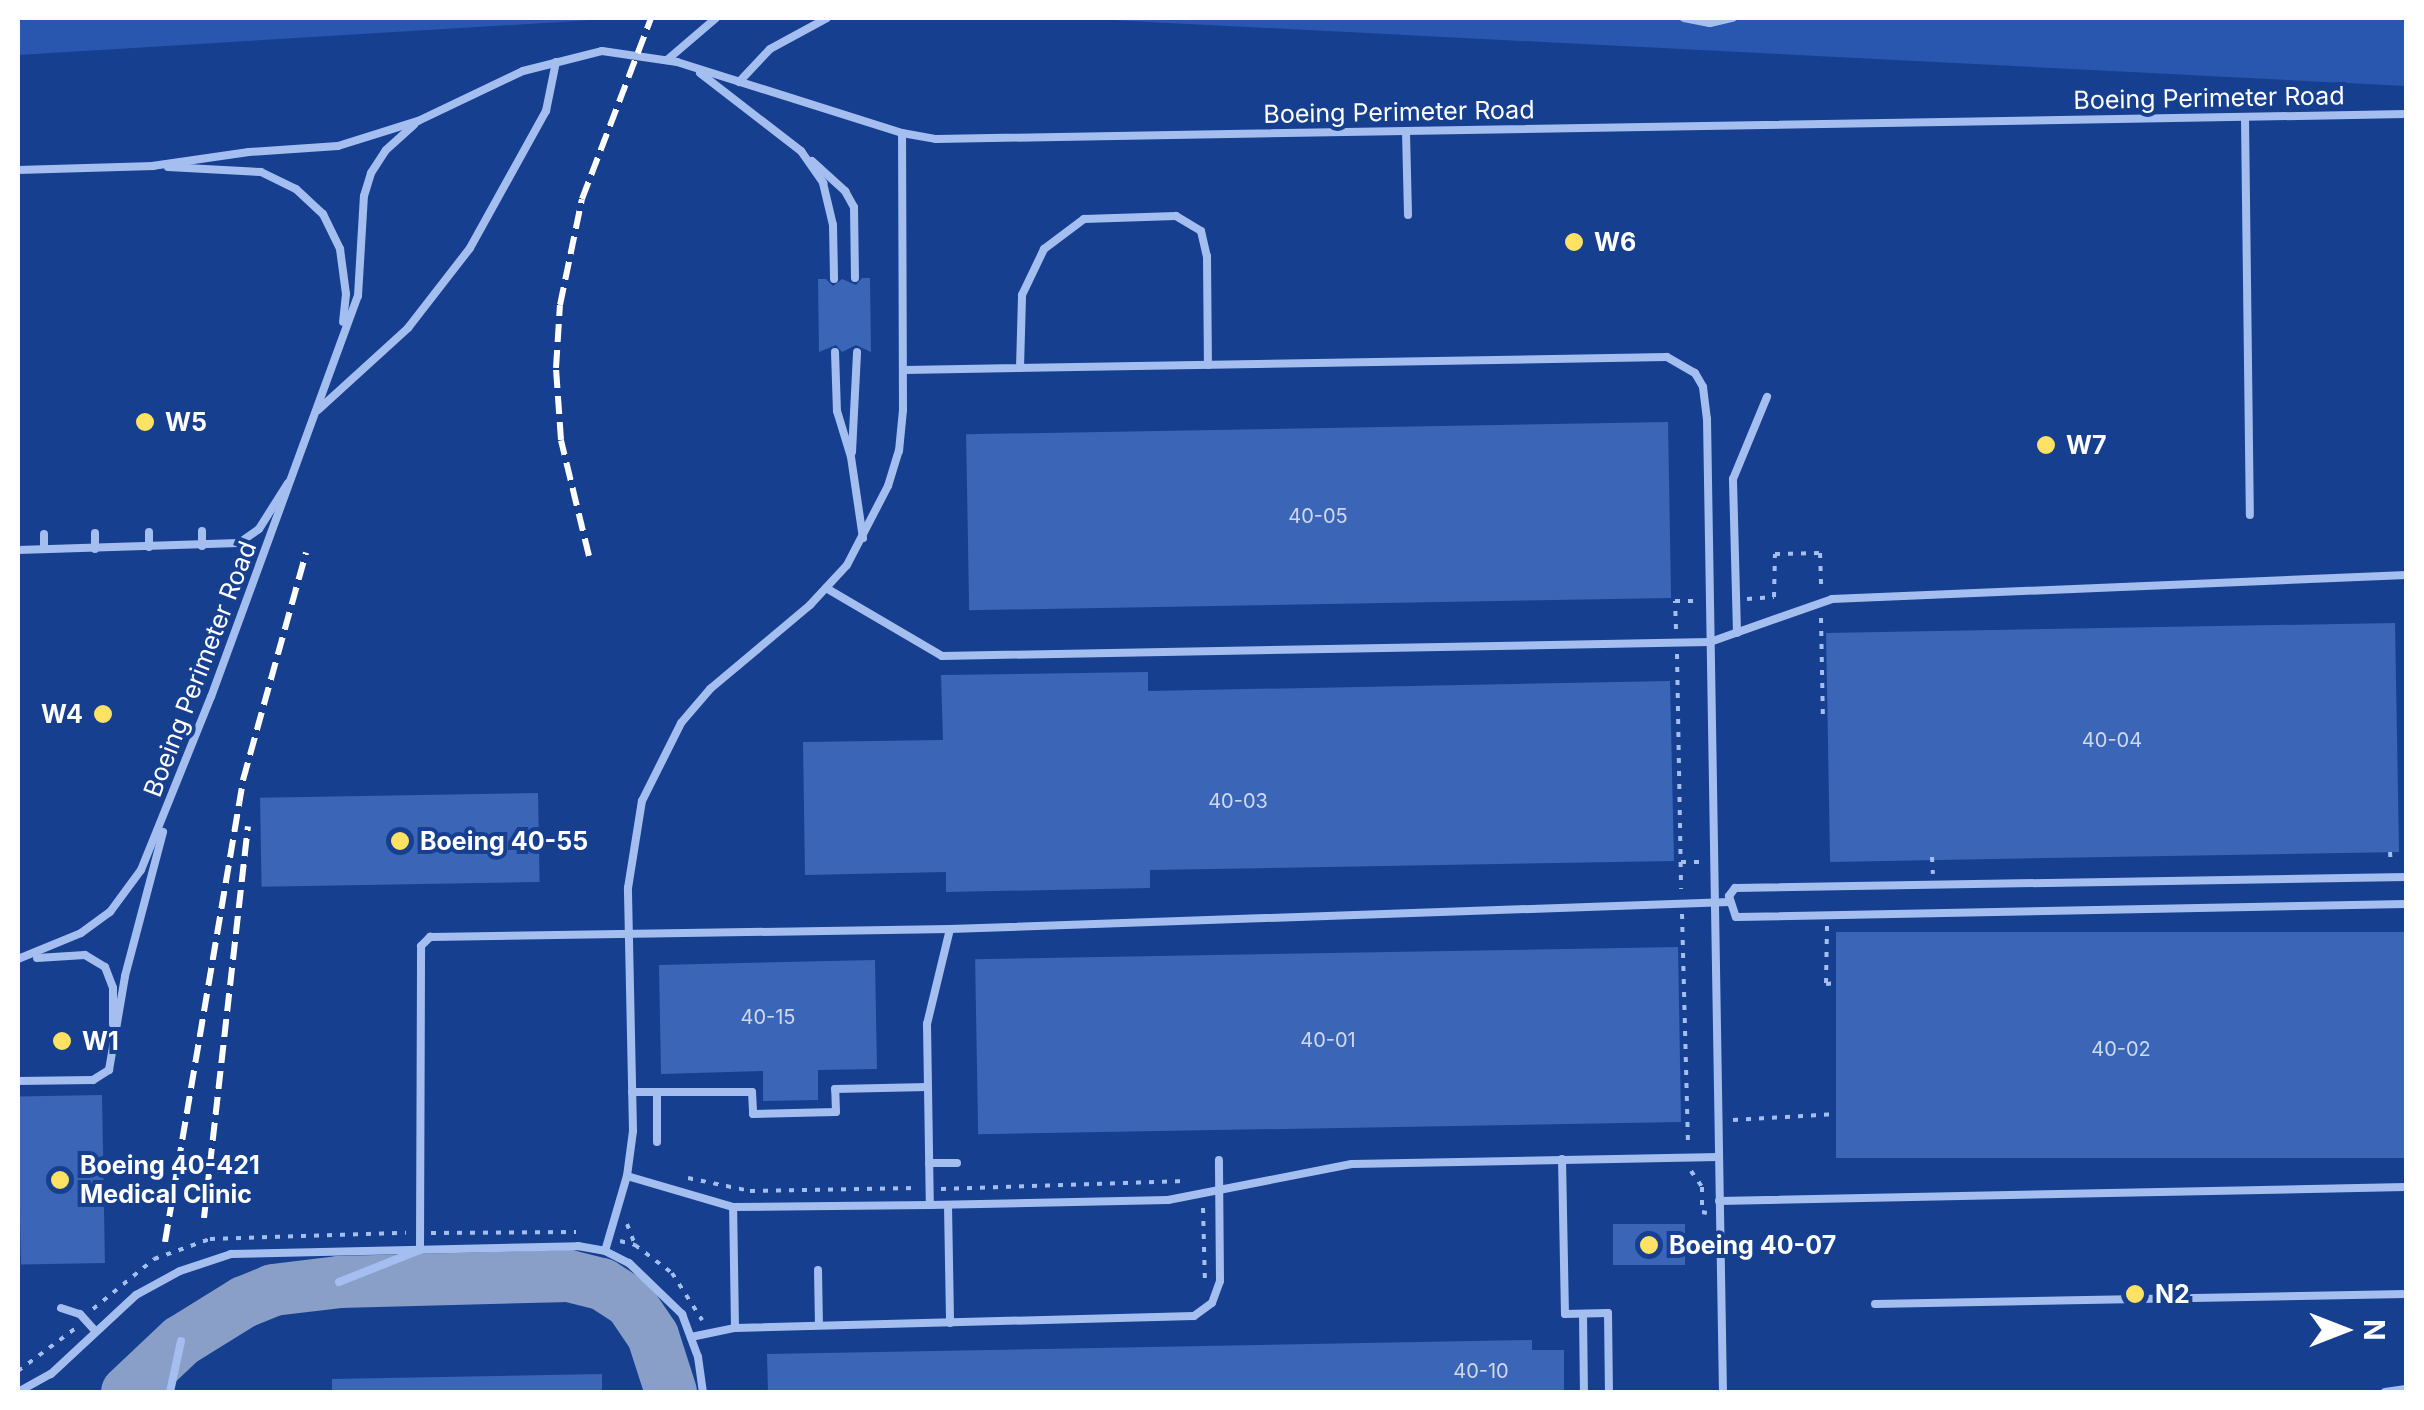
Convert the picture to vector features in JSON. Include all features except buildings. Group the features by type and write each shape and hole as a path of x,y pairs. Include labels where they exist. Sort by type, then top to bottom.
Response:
{"lane":[{"path":"667,60 716,18"},
{"path":"739,82 770,48 827,18"},
{"path":"1684,18 1710,22 1732,18"},
{"name":"Boeing Perimeter Road","path":"152,166 249,152 338,146 418,121 523,71 602,52 667,60 902,133 936,139 2406,114"},
{"path":"316,412 408,328 470,248 546,111 556,62"},
{"path":"692,68 845,191 854,208 856,278"},
{"path":"2244,118 2250,516"},
{"name":"Boeing Perimeter Road","path":"18,959 81,933 110,912 142,870 167,814 298,466 342,331 358,296 364,196 371,172 386,150 418,121"},
{"path":"1406,132 1408,215"},
{"path":"605,1251 627,1176 632,1092 628,935 632,846 642,801 682,723 710,689 826,588 863,538 899,451 905,370 902,133"},
{"path":"801,152 823,183 833,225 834,279"},
{"name":"Boeing Perimeter Road","path":"18,170 152,166 261,172 296,189 323,214 340,250 346,294 342,331"},
{"path":"1020,368 1022,295 1044,249 1084,220 1176,216 1201,230 1207,256 1208,365"},
{"path":"835,352 837,412 851,457 863,538"},
{"path":"851,457 857,352"},
{"path":"905,370 1667,357 1684,364 1703,387 1717,903 1722,1392"},
{"path":"1737,633 1732,479 1767,397"},
{"path":"18,550 240,543 249,537 298,466"},
{"path":"202,531 202,546"},
{"path":"149,532 149,548"},
{"path":"95,533 95,549"},
{"path":"44,534 44,549"},
{"path":"826,588 942,656 1710,642 1821,603 2406,575"},
{"path":"18,1081 103,1078 167,814"},
{"path":"2406,877 1735,888 1730,902 1736,917 2406,904"},
{"path":"420,1250 421,946 430,937 950,929 1730,902"},
{"path":"930,1205 927,1024 950,929"},
{"path":"18,959 74,954 96,959 110,976 114,1044"},
{"path":"632,1092 752,1092 753,1114 836,1112 835,1089 928,1087"},
{"path":"656,1092 656,1142"},
{"path":"627,1176 733,1207 948,1205 1168,1200 1352,1164 1718,1157"},
{"path":"1562,1159 1565,1314 1608,1313 1609,1392"},
{"path":"690,1337 734,1328 1183,1318 1206,1310 1220,1281 1219,1160"},
{"path":"929,1163 956,1163"},
{"path":"1719,1200 2406,1187"},
{"path":"948,1205 950,1323"},
{"path":"733,1207 734,1328"},
{"path":"18,1392 51,1374 136,1294 180,1271 230,1254 578,1246 605,1251 647,1276 682,1314 704,1392"},
{"path":"339,1282 420,1250"},
{"path":"818,1270 819,1326"},
{"path":"1874,1304 2406,1294"},
{"path":"61,1308 80,1314 96,1332"},
{"path":"1584,1314 1584,1392"},
{"path":"170,1392 181,1342"},
{"path":"2385,1392 2406,1389"}],"path":[{"path":"1736,600 1774,597 1775,554 1820,553 1823,721"},
{"path":"1709,600 1675,601 1687,1169 1702,1187 1702,1212 1720,1214"},
{"path":"1828,915 1826,984 1836,983"},
{"path":"1688,1144 1732,1139 1732,1118 1836,1114"},
{"path":"682,1177 750,1191 1165,1185 1202,1178 1206,1310"},
{"path":"626,1218 634,1245 672,1272 700,1313 705,1333"}],"shaded area":[{"path":"18,18 625,18 18,55"},
{"path":"1072,18 2406,18 2406,86"}],"taxiway":[{"path":"127,1392 181,1341 244,1302 273,1290 339,1282 569,1276 602,1284 630,1302 653,1336 671,1392"}],"railway":[{"path":"589,556 561,440 556,368 560,305 582,199 651,18"},
{"path":"165,1242 243,780 306,553"},
{"path":"204,1218 248,826"}],"place":[{"name":"W6","path":"1574,242"},
{"name":"W5","path":"145,422"},
{"name":"W7","path":"2046,445"},
{"name":"W4","path":"103,714"},
{"name":"Boeing 40-55","path":"400,841"},
{"name":"W1","path":"62,1041"},
{"name":"Boeing 40-421 Medical Clinic","path":"60,1180"},
{"name":"Boeing 40-07","path":"1649,1245"},
{"name":"N2","path":"2135,1294"}]}
